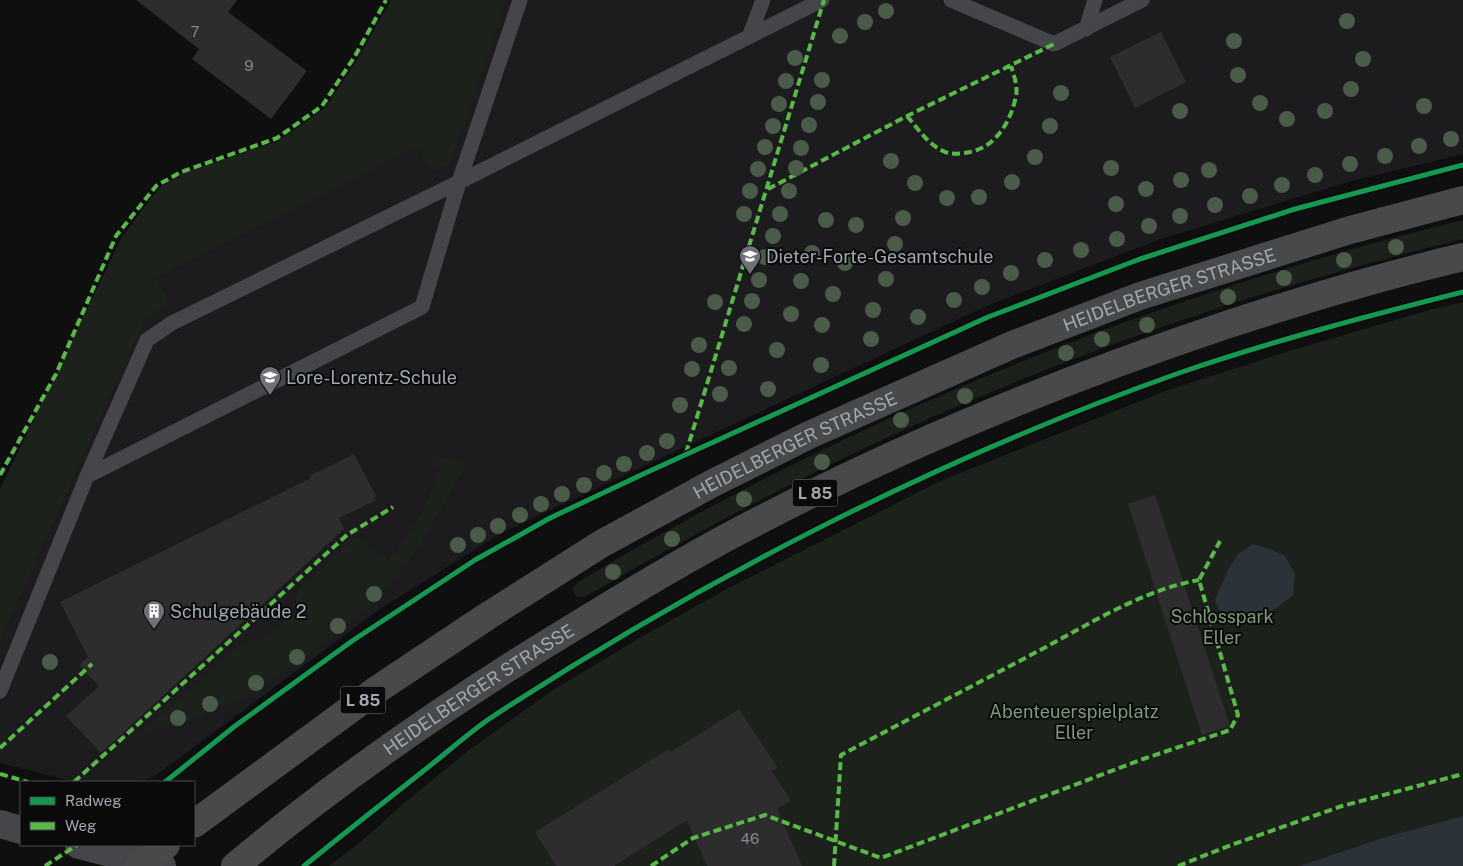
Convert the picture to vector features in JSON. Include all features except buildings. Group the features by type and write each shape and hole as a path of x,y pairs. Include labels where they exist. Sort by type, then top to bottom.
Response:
{"main road":[{"name":"HEIDELBERGER STRASSE","path":"195,823 375,691 486,617 601,544 713,483 809,435 1012,345 1140,296 1350,230 1463,200"},
{"name":"HEIDELBERGER STRASSE","path":"235,866 283,826 430,718 530,653 626,595 760,519 890,456 1004,406 1155,349 1278,308 1404,271 1463,257"},
{"path":"148,865 165,846"}],"street":[{"path":"0,824 20,830"},
{"path":"82,846 148,865"}],"lane":[{"path":"87,476 422,307 460,182 520,0"},
{"path":"749,37 763,0"},
{"path":"0,691 87,476 147,340 172,323 460,182 822,0"},
{"path":"951,0 1054,44 1142,0"},
{"path":"1086,29 1095,0"}],"shaded area":[{"path":"442,0 1463,0 1463,154 1348,182 1158,240 989,305 503,532 380,609 155,776 142,781 71,781 0,763 0,612 172,216 397,138"},
{"path":"1253,544 1285,556 1295,574 1293,595 1256,624 1219,610 1215,600 1228,570 1238,554"},
{"path":"1463,816 1463,866 1300,866 1386,837"}],"green space":[{"path":"391,0 506,0 450,164 431,172 417,146 156,278 169,302 143,323 0,641 0,489 122,237 158,189 182,173 278,141 325,108 359,57"},
{"path":"1463,220 1463,239 1383,259 1225,306 1146,332 992,391 917,424 794,483 698,533 584,597 577,597 574,593 573,588 578,582 682,522 789,467 897,415 1007,368 1119,324 1232,285 1347,251"},
{"name":"Schlosspark Eller","path":"1463,302 1463,866 329,866 363,840 403,804 473,747 553,690 725,590 938,482 1168,390 1286,352 1429,310"},
{"path":"432,458 466,460 463,471 418,547 391,584 369,607 345,628 274,680 249,695 202,715 136,737 239,645 263,638 282,624 295,602 299,589 356,536 389,560 413,528 430,493 440,468 430,463"}],"marked path":[{"path":"0,475 56,374 116,236 156,186 181,172 277,138 322,106 355,56 386,0"},
{"path":"686,453 824,0"},
{"path":"768,189 907,116 1054,44"},
{"path":"907,116 928,140 943,151 960,154 979,149 995,139 1001,132 1014,105 1016,92 1011,66"},
{"path":"75,781 347,535 393,507"},
{"path":"651,866 693,838 765,815 881,858 1143,759 1230,730 1238,715 1199,580 1220,541"},
{"path":"834,866 841,755 1101,617 1159,591 1199,580"},
{"path":"0,748 92,664"},
{"path":"0,774 24,781"},
{"path":"1178,866 1231,845 1342,806 1463,774"},
{"path":"45,866 75,846"}],"cycle path":[{"path":"166,781 235,726 352,641 475,560 550,518 988,317 1140,259 1295,209 1463,165"},
{"path":"304,866 489,719 570,667 653,618 738,570 824,525 1000,443 1179,373 1285,340 1463,292"}],"place":[{"name":"Dieter-Forte-Gesamtschule","path":"750,275"},
{"name":"Lore-Lorentz-Schule","path":"270,396"},
{"name":"Schulgebäude 2","path":"154,630"}],"park label":[{"name":"Abenteuerspielplatz Eller","path":"1074,721"}]}
